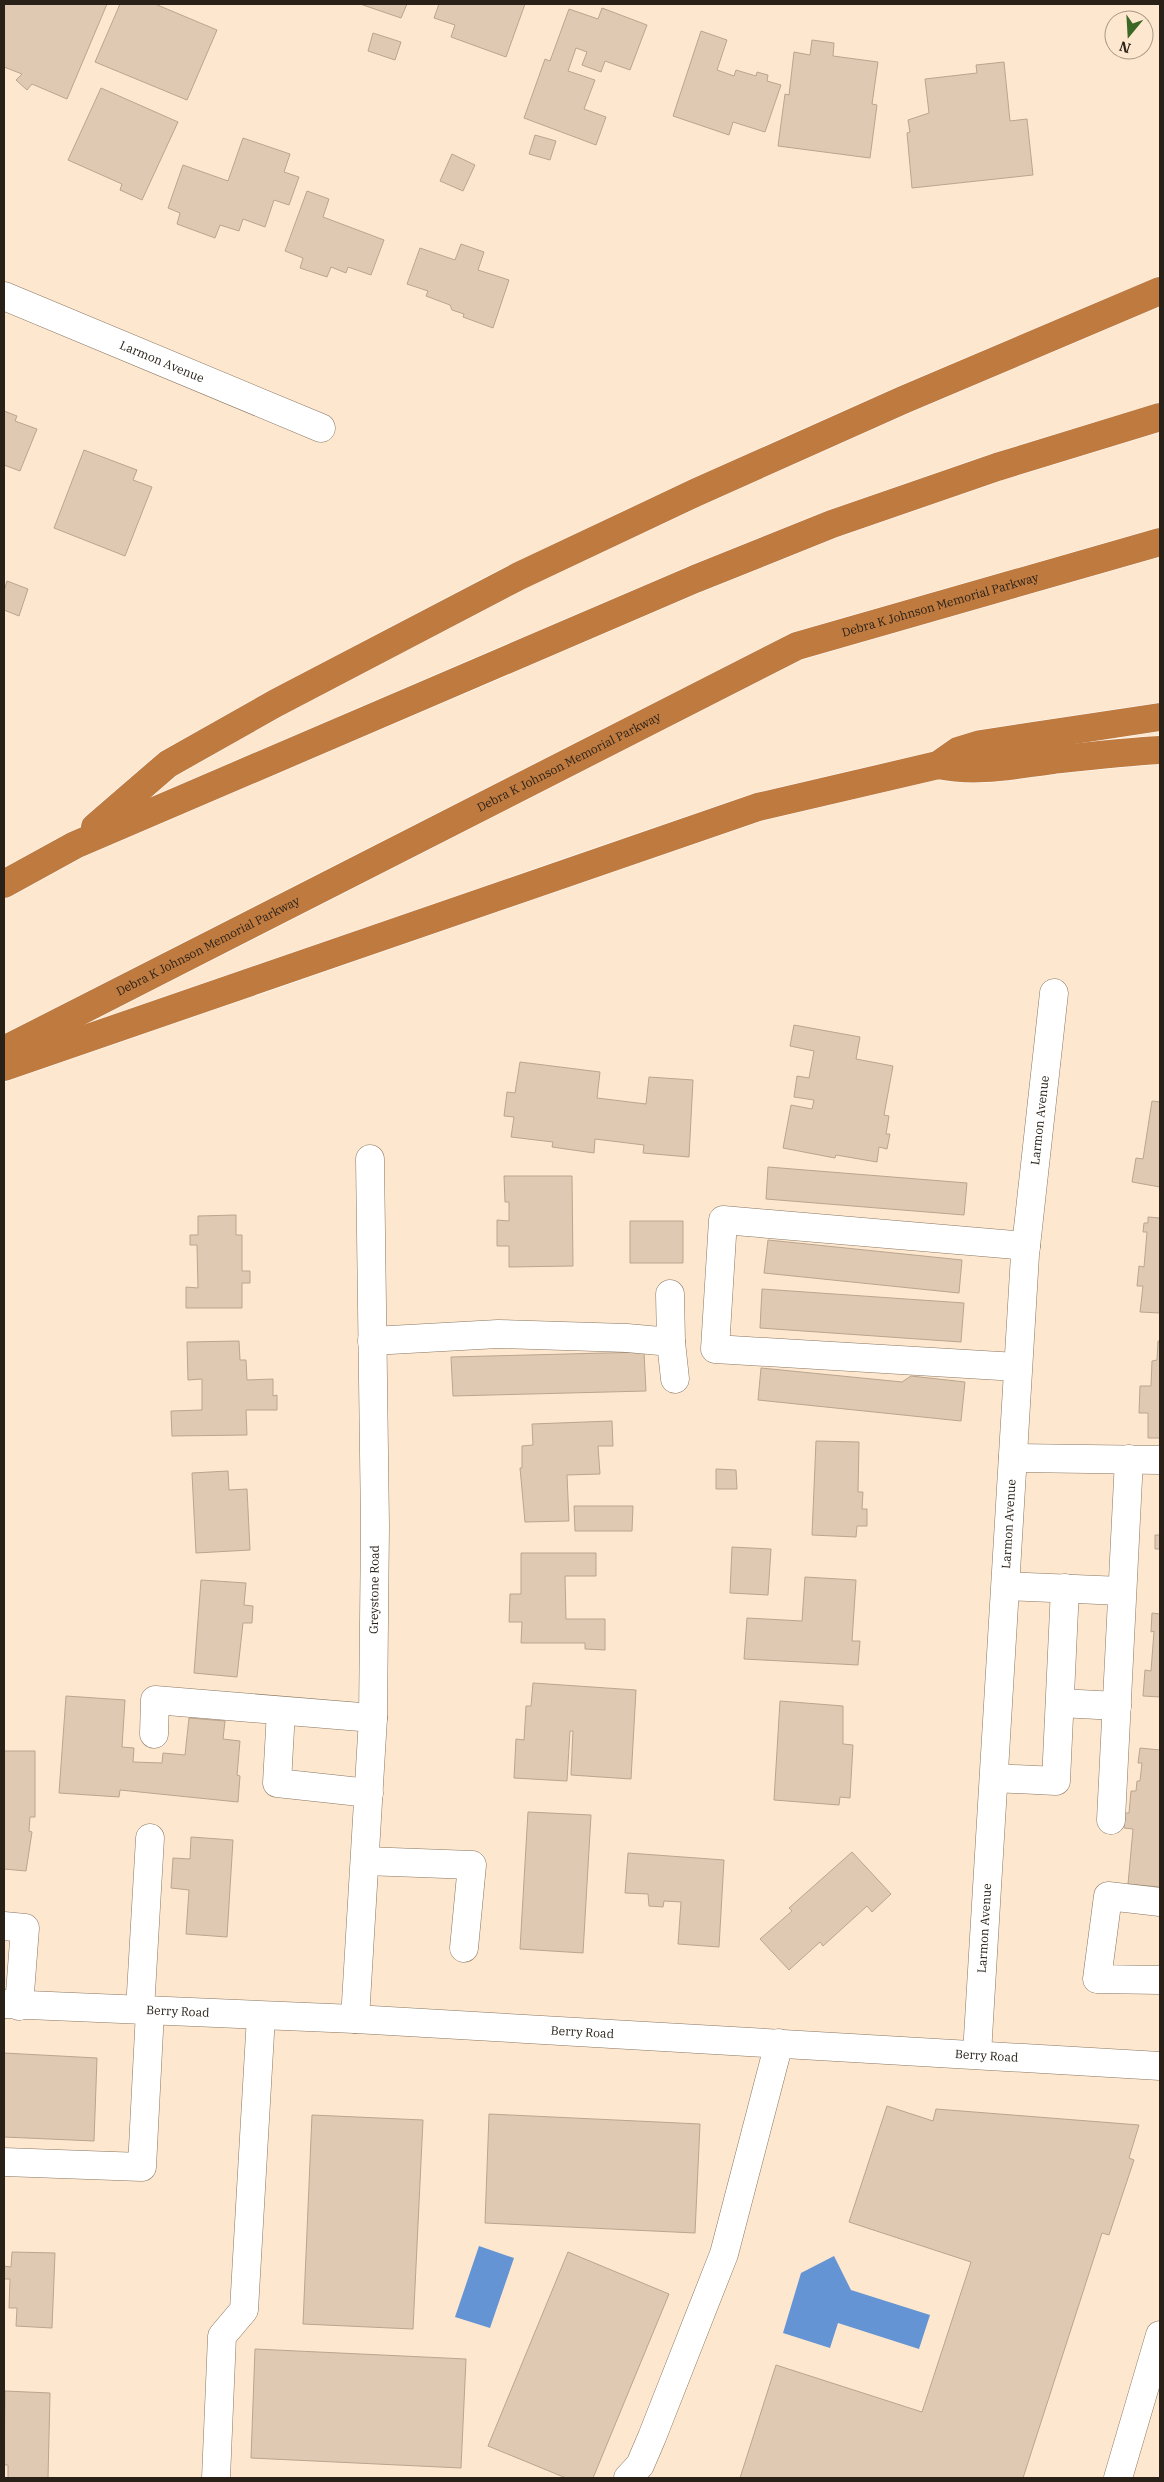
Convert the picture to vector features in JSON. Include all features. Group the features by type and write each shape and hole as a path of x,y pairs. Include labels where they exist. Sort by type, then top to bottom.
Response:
{"highway":[{"path":"75,845 168,764 276,703 519,576 697,492 876,412 1160,291"},
{"path":"4,884 75,845 695,579 832,524 997,467 1160,417"},
{"name":"Debra K Johnson Memorial Parkway","path":"4,1050 797,646 1160,542"},
{"path":"4,1067 758,807 938,765 958,751 981,744 1160,717"},
{"path":"938,765 962,770 986,770 1102,754 1160,750"}],"street":[{"name":"Larmon Avenue","path":"4,296 321,428"},
{"name":"Larmon Avenue","path":"977,2054 1006,1586 1017,1367 1026,1246 1054,993"},
{"name":"Greystone Road","path":"355,2019 374,1718 375,1602 370,1159"},
{"path":"1017,1367 715,1349 723,1220 1026,1246"},
{"path":"670,1294 671,1342 675,1379"},
{"path":"372,1341 498,1334 627,1338 671,1342"},
{"path":"1013,1458 1160,1460"},
{"path":"1111,1820 1128,1459"},
{"path":"1006,1586 1122,1591"},
{"path":"994,1778 1056,1781 1065,1588"},
{"path":"154,1734 155,1700 374,1718"},
{"path":"1060,1703 1117,1706"},
{"path":"281,1711 277,1783 369,1794"},
{"path":"4,2162 142,2167 150,1838"},
{"path":"364,1861 472,1865 464,1948"},
{"path":"1160,1902 1108,1896 1097,1979 1160,1980"},
{"path":"4,1926 25,1928 12,2005"},
{"name":"Berry Road","path":"12,2005 355,2019 1160,2066"},
{"path":"216,2478 222,2336 244,2310 261,2016"},
{"path":"628,2478 640,2465 652,2437 724,2254 779,2043"},
{"path":"1118,2478 1160,2335"}],"water":[{"path":"479,2246 514,2258 490,2328 455,2317"},
{"path":"834,2256 851,2290 930,2315 919,2349 838,2323 830,2348 783,2333 801,2273"}],"building":[{"path":"4,4 107,4 67,99 32,84 27,90 16,80 22,74 4,67"},
{"path":"120,4 155,4 217,30 187,100 95,62"},
{"path":"360,4 407,4 401,18"},
{"path":"439,4 525,4 506,57 451,37 455,25 434,18"},
{"path":"602,8 647,25 630,70 605,61 601,72 582,65 587,52 576,48 568,71 595,80 584,109 606,117 596,145 524,118 545,59 550,61 569,9 598,19"},
{"path":"701,31 727,40 717,70 734,76 736,70 756,76 757,72 768,75 767,81 781,85 765,132 733,122 729,135 673,116"},
{"path":"373,33 401,42 395,60 368,51"},
{"path":"812,40 834,43 833,56 878,62 872,104 877,105 870,158 778,146 785,94 789,95 794,52 810,55"},
{"path":"1004,62 1010,121 1027,119 1033,175 912,188 907,133 910,132 908,120 929,113 925,79 977,73 976,65"},
{"path":"101,88 178,122 142,200 120,190 122,184 68,160"},
{"path":"535,135 556,141 550,160 529,154"},
{"path":"243,138 290,154 284,172 299,177 289,205 274,200 265,227 243,219 239,231 220,225 215,238 177,224 180,213 168,208 183,165 228,181"},
{"path":"452,154 475,165 463,191 440,181"},
{"path":"307,191 329,199 323,217 384,240 371,275 348,267 346,273 331,267 327,277 300,268 303,258 285,251"},
{"path":"461,244 484,252 478,270 509,280 493,328 463,317 464,314 452,310 450,305 426,296 428,291 407,284 420,248 455,260"},
{"path":"4,411 17,416 15,421 37,429 20,471 4,465"},
{"path":"84,450 137,470 133,480 152,487 125,556 54,528"},
{"path":"7,581 28,589 19,616 4,610 4,591"},
{"path":"794,1025 860,1037 856,1059 893,1066 884,1115 889,1116 886,1134 890,1134 887,1149 879,1147 877,1162 836,1155 835,1158 783,1148 791,1105 812,1109 814,1100 794,1097 797,1076 809,1078 814,1051 790,1046"},
{"path":"520,1062 600,1072 597,1098 646,1104 649,1077 693,1080 689,1157 643,1153 644,1145 595,1139 594,1153 552,1147 553,1142 511,1137 514,1117 504,1116 507,1092 515,1093"},
{"path":"1152,1101 1160,1102 1160,1187 1132,1182 1136,1158 1143,1159"},
{"path":"768,1167 967,1183 964,1215 766,1199"},
{"path":"504,1176 572,1176 573,1266 509,1267 509,1246 497,1246 497,1220 509,1221 509,1202 505,1202"},
{"path":"236,1215 236,1235 242,1235 242,1271 250,1271 250,1283 242,1283 242,1308 186,1308 186,1287 198,1288 197,1245 190,1245 190,1235 198,1235 198,1216"},
{"path":"1148,1217 1160,1218 1160,1313 1140,1312 1143,1286 1137,1286 1139,1266 1144,1267 1147,1232 1143,1232 1144,1223 1148,1223"},
{"path":"630,1221 683,1221 683,1263 630,1263"},
{"path":"768,1240 962,1260 959,1293 764,1273"},
{"path":"762,1289 964,1303 961,1342 760,1328"},
{"path":"239,1341 240,1360 246,1360 247,1380 273,1379 273,1396 277,1395 277,1410 246,1410 247,1435 172,1436 171,1411 202,1410 202,1379 188,1380 187,1342"},
{"path":"1158,1341 1160,1341 1160,1438 1148,1438 1148,1413 1139,1413 1140,1386 1151,1386 1152,1361 1157,1360"},
{"path":"644,1352 646,1391 453,1396 451,1357"},
{"path":"761,1368 902,1382 911,1376 965,1382 961,1421 758,1400"},
{"path":"612,1421 613,1446 598,1446 600,1474 567,1475 569,1521 525,1522 520,1468 522,1468 522,1446 533,1445 532,1424"},
{"path":"816,1441 859,1442 858,1492 863,1492 862,1509 867,1509 867,1526 857,1526 856,1537 812,1535"},
{"path":"716,1469 736,1470 737,1489 716,1489"},
{"path":"228,1471 229,1490 247,1489 250,1550 196,1553 192,1473"},
{"path":"574,1506 633,1506 632,1531 575,1531"},
{"path":"1155,1535 1160,1535 1160,1549 1155,1549"},
{"path":"732,1547 771,1549 768,1595 730,1593"},
{"path":"521,1553 596,1553 596,1576 565,1576 566,1619 605,1619 605,1650 585,1649 585,1643 521,1643 522,1622 509,1622 510,1594 521,1594"},
{"path":"805,1577 856,1580 852,1641 860,1641 858,1665 744,1659 747,1618 802,1621"},
{"path":"201,1580 246,1583 244,1605 253,1606 252,1623 243,1623 237,1677 194,1673"},
{"path":"1152,1613 1160,1614 1160,1697 1143,1696 1145,1670 1151,1671 1154,1631 1151,1632"},
{"path":"533,1683 636,1690 631,1779 571,1775 573,1731 570,1731 567,1781 514,1778 516,1739 524,1740 526,1706 531,1706"},
{"path":"66,1696 125,1700 122,1747 134,1748 133,1762 162,1763 163,1753 185,1755 189,1718 225,1721 223,1739 240,1741 237,1775 240,1776 238,1802 120,1790 119,1797 59,1793"},
{"path":"780,1701 843,1706 843,1744 853,1745 850,1798 840,1797 839,1805 774,1800"},
{"path":"1140,1748 1160,1750 1160,1887 1128,1884 1133,1829 1124,1828 1125,1813 1129,1813 1131,1791 1136,1791 1137,1781 1140,1781 1142,1763 1138,1763"},
{"path":"4,1751 35,1751 35,1817 30,1817 29,1831 32,1832 26,1871 4,1869"},
{"path":"528,1812 591,1815 583,1953 520,1949"},
{"path":"191,1837 233,1840 227,1937 186,1934 189,1890 171,1888 173,1858 190,1859"},
{"path":"852,1852 891,1894 872,1912 867,1906 823,1946 820,1942 789,1970 760,1939 792,1911 789,1908"},
{"path":"628,1853 724,1860 719,1947 678,1944 681,1902 664,1901 663,1907 649,1906 648,1894 625,1893"},
{"path":"4,2053 97,2058 94,2141 4,2137"},
{"path":"887,2106 933,2121 936,2109 1139,2125 1129,2158 1134,2160 1109,2235 1102,2233 1023,2478 740,2478 776,2365 922,2412 971,2262 849,2222"},
{"path":"489,2114 700,2124 695,2233 485,2223"},
{"path":"312,2115 423,2120 413,2329 303,2324"},
{"path":"12,2252 55,2253 52,2328 16,2326 17,2308 9,2308 10,2279 4,2279 4,2266 11,2267"},
{"path":"568,2252 669,2294 593,2478 566,2478 488,2446"},
{"path":"255,2349 466,2359 461,2468 251,2458"},
{"path":"5,2391 50,2393 48,2478 8,2478 8,2465 4,2465"}]}
